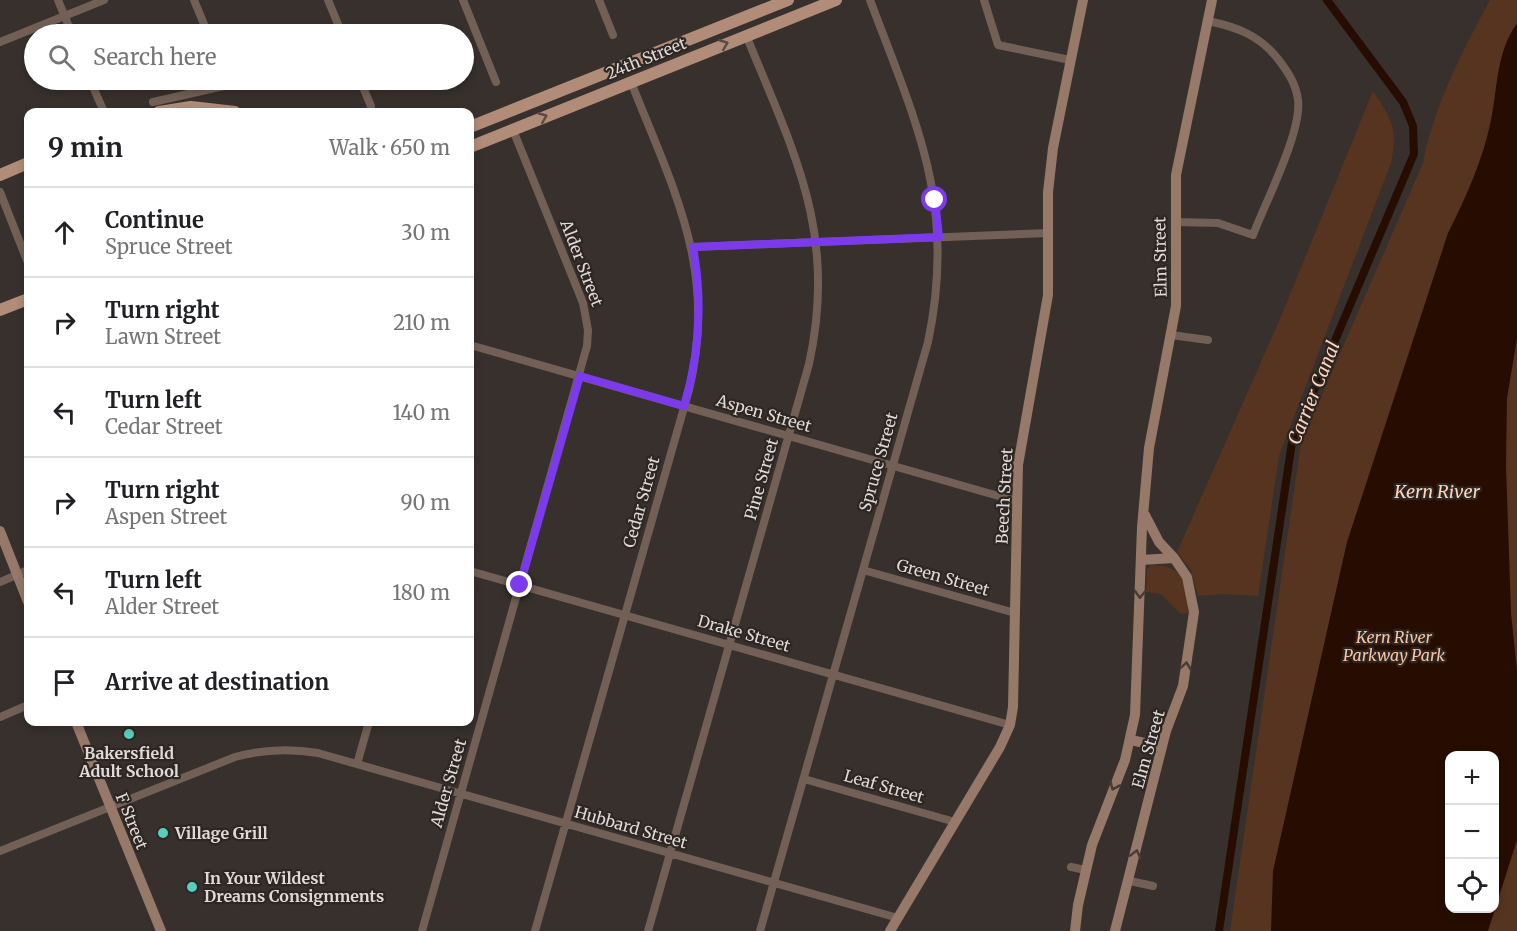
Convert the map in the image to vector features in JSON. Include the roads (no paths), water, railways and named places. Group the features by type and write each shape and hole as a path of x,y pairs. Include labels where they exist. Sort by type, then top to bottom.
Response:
{"main road":[{"name":"24th Street","path":"474,125 788,0"},
{"name":"24th Street","path":"474,145 836,0"},
{"path":"156,107 200,108"},
{"path":"0,175 24,165"},
{"path":"0,310 24,301"}],"street":[{"path":"58,0 68,24"},
{"path":"45,24 105,0"},
{"path":"194,0 204,24"},
{"path":"328,0 338,24"},
{"path":"463,0 473,24"},
{"path":"599,0 613,34"},
{"name":"Spruce Street","path":"760,931 893,465 933,316 939,237 934,191 925,148 870,0"},
{"path":"984,0 998,45 1070,60"},
{"name":"Beech Street","path":"890,931 1000,747 1010,724 1013,707 1018,465 1048,295 1050,170 1083,0"},
{"name":"Elm Street","path":"1075,931 1077,905 1097,828 1131,740 1137,694 1141,560 1149,448 1171,335 1177,286 1176,175 1212,0"},
{"path":"1175,222 1218,223 1253,235 1298,114 1296,90 1291,78 1270,49 1249,33 1208,21"},
{"path":"474,27 496,82"},
{"path":"0,42 24,32"},
{"name":"Pine Street","path":"648,931 789,436 816,330 819,289 817,242 800,168 746,35"},
{"name":"Cedar Street","path":"535,931 684,406 694,368 700,318 693,247 631,82"},
{"path":"94,90 102,108"},
{"path":"156,107 204,90"},
{"path":"364,90 371,108"},
{"name":"Alder Street","path":"422,931 580,376 588,338 583,303 513,130"},
{"path":"0,192 24,253"},
{"path":"693,247 1049,233"},
{"path":"1171,335 1208,340"},
{"name":"Aspen Street","path":"474,346 1017,501"},
{"name":"Elm Street","path":"1116,931 1162,747 1183,686 1194,612 1191,587 1174,558 1159,542 1145,515"},
{"path":"0,531 24,591"},
{"path":"1141,560 1174,558"},
{"name":"Green Street","path":"863,570 1015,613"},
{"path":"0,582 24,572"},
{"name":"Drake Street","path":"474,572 1010,724"},
{"path":"0,717 24,707"},
{"name":"F Street","path":"78,726 161,931"},
{"path":"357,764 368,726"},
{"path":"1131,740 1162,747"},
{"name":"Hubbard Street","path":"0,851 254,752 303,750 898,918"},
{"name":"Leaf Street","path":"804,779 955,822"},
{"path":"1071,867 1086,870"},
{"path":"1130,881 1153,886"}],"water":[{"name":"Kern River","path":"1517,23 1517,339 1507,398 1506,466 1511,613 1517,671 1517,840 1499,896 1499,751 1445,751 1445,913 1494,913 1488,931 1271,931 1273,871 1347,542 1448,233 1479,164 1491,120 1505,46"}],"waterway":[{"name":"Carrier Canal","path":"1219,931 1292,442 1414,154 1413,126 1403,102 1327,0"}],"place":[{"name":"Bakersfield Adult School","path":"129,734"},
{"name":"Village Grill","path":"163,833"},
{"name":"In Your Wildest Dreams Consignments","path":"192,887"}],"park label":[{"name":"Kern River Parkway Park","path":"1394,646"}]}
